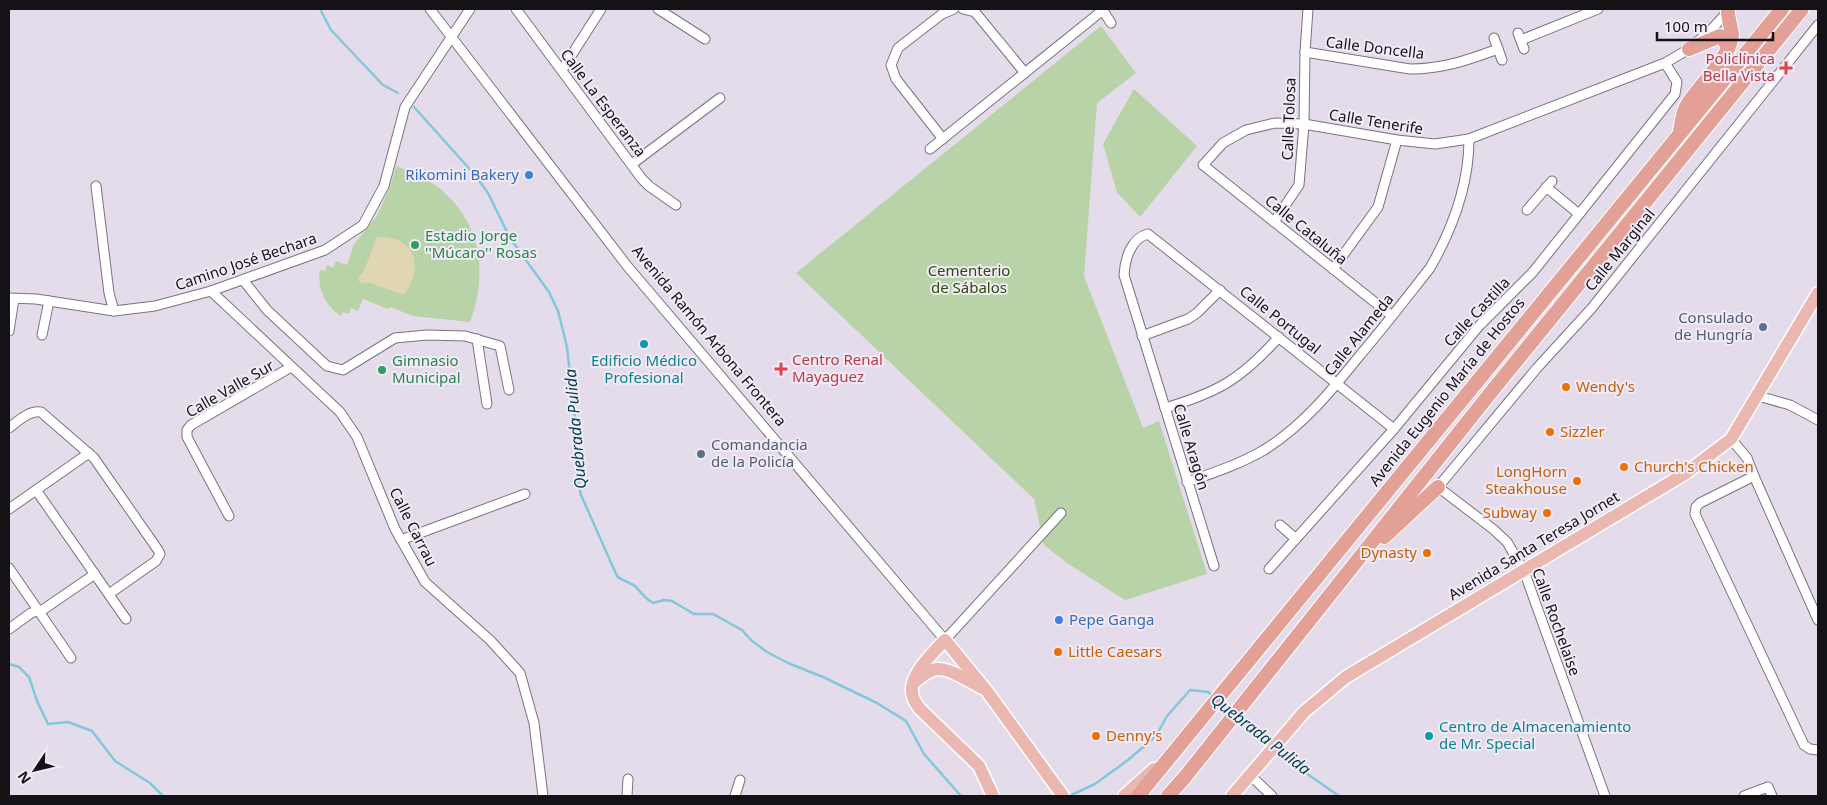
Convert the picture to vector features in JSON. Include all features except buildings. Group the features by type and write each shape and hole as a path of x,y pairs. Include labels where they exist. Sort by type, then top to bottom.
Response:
{"highway":[{"name":"Avenida Eugenio María de Hostos","path":"1138,796 1782,9"},
{"path":"1172,796 1221,730 1350,568 1802,9"},
{"path":"1680,134 1685,106 1728,48 1732,34 1729,10"},
{"path":"1689,48 1720,36 1728,48"},
{"path":"1350,568 1438,487"},
{"path":"1168,796 1185,777"}],"main road":[{"name":"Avenida Santa Teresa Jornet","path":"1232,796 1304,712 1346,677 1524,572 1686,473 1731,439 1818,293"},
{"path":"945,640 918,670 913,683 912,696 919,708 979,766 993,796"},
{"name":"Avenida Ramón Arbona Frontera","path":"945,640 986,690 1062,794"},
{"path":"913,683 932,670 939,669 950,672 986,690"},
{"path":"1124,796 1177,747"}],"street":[{"name":"Avenida Ramón Arbona Frontera","path":"430,9 628,266 945,640"},
{"name":"Camino José Bechara","path":"11,299 49,301 114,310 155,306 211,291 325,250 363,225 384,186 405,107 470,9"},
{"name":"Calle La Esperanza","path":"516,9 649,186 676,205"},
{"path":"562,70 601,9"},
{"path":"658,9 705,39"},
{"path":"943,139 896,79 891,65 898,48 941,11 954,9"},
{"path":"963,9 975,12 1025,73"},
{"path":"930,149 1103,9 1111,23"},
{"name":"Calle Tolosa","path":"1274,222 1300,185 1308,9"},
{"path":"1521,41 1598,9"},
{"path":"1665,63 1689,48 1711,30 1729,10"},
{"name":"Calle Marginal","path":"1438,487 1537,368 1590,309 1818,25"},
{"path":"1494,38 1502,60"},
{"name":"Calle Doncella","path":"1305,52 1410,69 1424,69 1460,63 1498,49"},
{"name":"Calle Tenerife","path":"1203,165 1223,143 1246,130 1275,123 1304,124 1397,140 1435,144 1469,138 1665,63"},
{"name":"Calle Castilla","path":"1269,569 1394,430 1479,326 1533,272 1675,94 1677,82 1665,63"},
{"path":"632,164 720,98"},
{"name":"Calle Alameda","path":"1187,482 1227,468 1263,450 1294,429 1309,416 1337,384 1430,268 1449,234 1462,192 1469,159 1469,138"},
{"path":"1333,269 1378,207 1397,140"},
{"name":"Calle Cataluña","path":"1203,165 1392,316"},
{"path":"1527,210 1549,184 1579,214"},
{"path":"96,186 109,293 114,310"},
{"name":"Calle Portugal","path":"1148,234 1394,430"},
{"name":"Calle Aragón","path":"1148,234 1141,236 1127,255 1124,275 1214,566"},
{"path":"243,280 267,310 326,366 343,370 395,338 465,336 500,346 509,390"},
{"path":"1142,336 1188,319 1197,313 1220,290"},
{"name":"Calle Carrau","path":"211,291 340,412 357,437 402,540 425,582 490,640 520,674 534,723 543,796"},
{"path":"9,331 11,299"},
{"path":"42,335 49,301"},
{"path":"1165,408 1203,396 1230,382 1257,361 1279,337"},
{"path":"477,339 487,404"},
{"name":"Calle Valle Sur","path":"229,516 187,437 187,430 190,425 291,368"},
{"path":"1758,396 1790,405 1818,420"},
{"path":"9,428 30,413 41,412 89,452 160,554 156,561 109,594"},
{"path":"1731,439 1747,458 1818,620"},
{"path":"9,509 89,452"},
{"path":"1754,476 1700,503 1696,507 1695,514 1804,745 1810,749 1818,750"},
{"name":"Calle Rochelaise","path":"1438,487 1507,542 1524,572 1605,796"},
{"path":"36,490 126,619"},
{"path":"402,540 525,494"},
{"path":"945,640 1061,513"},
{"path":"1280,525 1296,539"},
{"path":"9,568 71,658"},
{"path":"9,629 31,613 40,611 95,574"},
{"path":"1250,775 1272,796"},
{"path":"627,796 628,779"},
{"path":"735,796 740,780"},
{"path":"1744,796 1768,787 1772,796"}],"green space":[{"name":"Cementerio de Sábalos","path":"1101,26 1136,73 1097,103 1084,276 1143,428 1159,421 1207,574 1125,600 1067,563 1044,545 1034,499 796,273"},
{"path":"1134,89 1197,146 1140,217 1117,192 1103,144"},
{"name":"Estadio Jorge ''Múcaro'' Rosas","path":"396,166 421,176 442,190 458,207 470,226 477,248 480,271 477,296 470,322 413,316 363,299 358,311 351,308 349,314 343,312 341,316 335,312 323,296 319,277 320,270 325,271 327,265 333,268 336,261 347,265 354,244 377,216 391,185"}],"sand":[{"path":"377,237 400,241 408,247 413,255 415,264 414,274 404,295 368,282 362,284 358,280 363,273"}],"waterway":[{"name":"Quebrada Pulida","path":"320,9 331,30 383,85 398,93"},
{"name":"Quebrada Pulida","path":"414,107 475,175 488,193 510,238 549,292 558,311 567,347 578,433 576,472 581,495 617,576 631,583 653,603 664,600 672,601 694,614 713,614 742,630 751,640 767,652 877,703 906,721 924,754 961,796"},
{"path":"9,664 19,667 29,677 37,701 48,724 68,722 92,731 115,761 150,783 163,796"},
{"name":"Quebrada Pulida","path":"1069,796 1095,784 1128,760 1156,736 1167,716 1190,690 1208,692 1213,696"},
{"name":"Quebrada Pulida","path":"1221,703 1232,712"},
{"name":"Quebrada Pulida","path":"1238,717 1271,743"},
{"name":"Quebrada Pulida","path":"1277,749 1303,771 1339,796"}],"place":[{"name":"Policlínica Bella Vista","path":"1786,68"},
{"name":"Rikomini Bakery","path":"529,175"},
{"name":"Estadio Jorge ''Múcaro'' Rosas","path":"415,245"},
{"name":"Consulado de Hungría","path":"1763,327"},
{"name":"Edificio Médico Profesional","path":"644,344"},
{"name":"Centro Renal Mayaguez","path":"781,369"},
{"name":"Gimnasio Municipal","path":"382,370"},
{"name":"Wendy's","path":"1566,387"},
{"name":"Sizzler","path":"1550,432"},
{"name":"Comandancia de la Policía","path":"701,454"},
{"name":"Church's Chicken","path":"1624,467"},
{"name":"LongHorn Steakhouse","path":"1577,481"},
{"name":"Subway","path":"1547,513"},
{"name":"Dynasty","path":"1427,553"},
{"name":"Pepe Ganga","path":"1059,620"},
{"name":"Little Caesars","path":"1058,652"},
{"name":"Denny's","path":"1096,736"},
{"name":"Centro de Almacenamiento de Mr. Special","path":"1429,736"}]}
